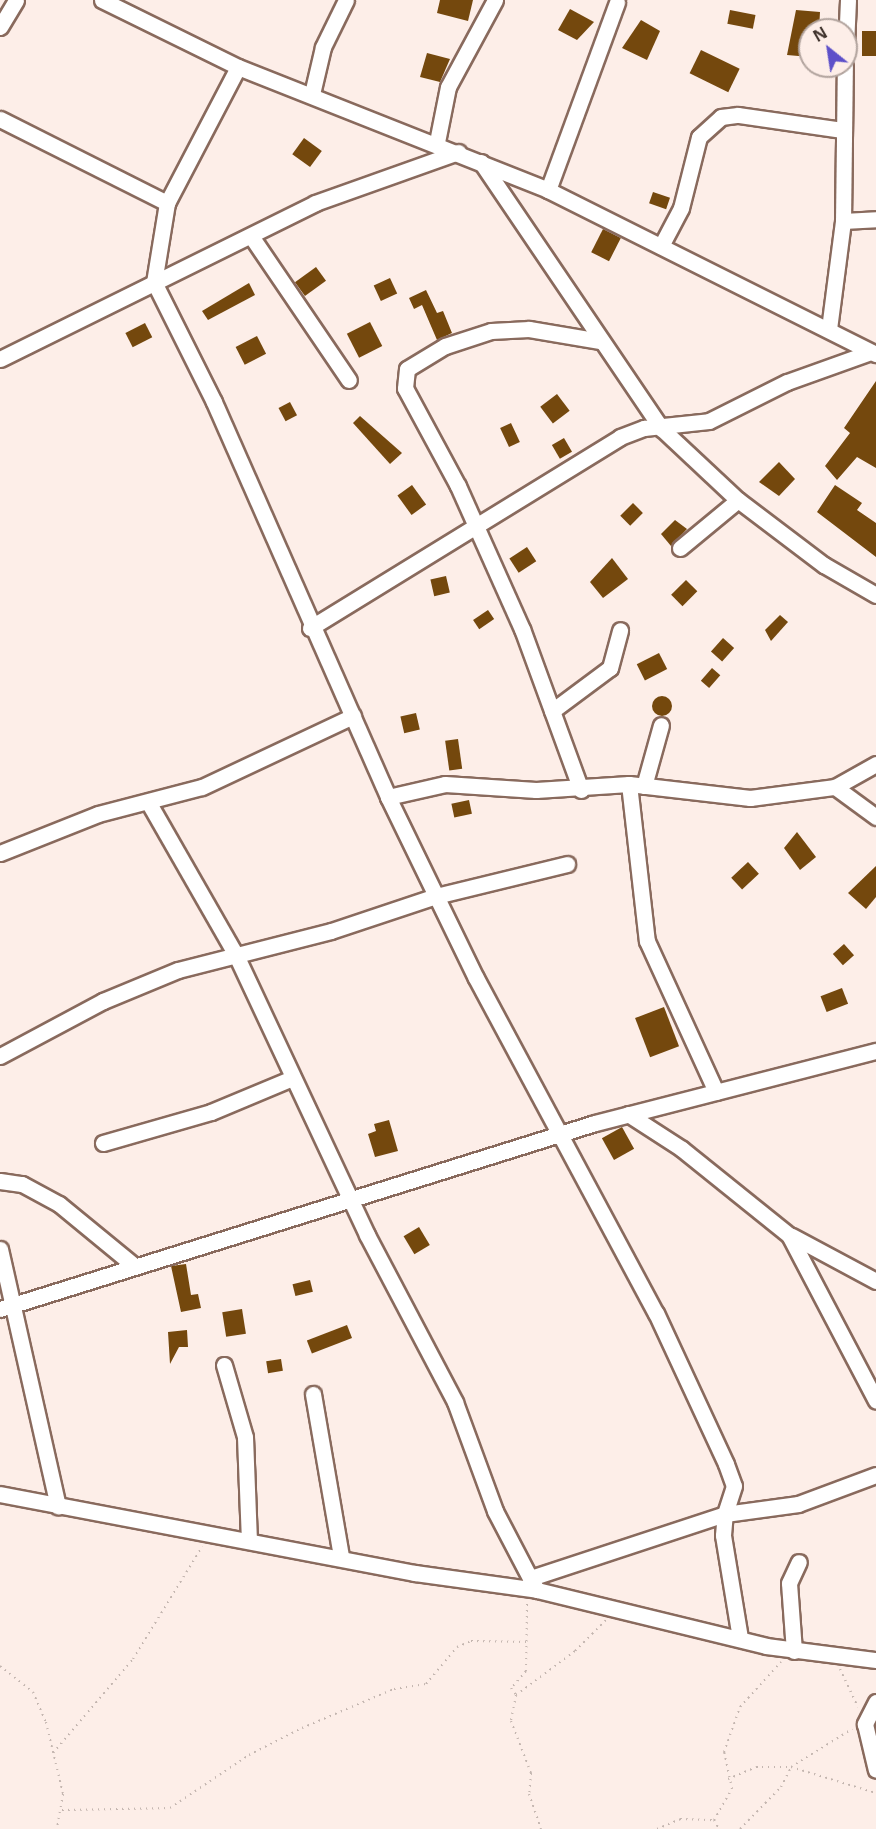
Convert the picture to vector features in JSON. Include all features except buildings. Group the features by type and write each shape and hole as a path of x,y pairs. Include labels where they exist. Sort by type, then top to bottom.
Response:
{"street":[{"path":"0,27 16,0"},
{"path":"102,0 238,67 437,142 548,190 661,246 765,303 829,329 874,353"},
{"path":"312,94 323,47 346,0"},
{"path":"437,142 448,87 495,0"},
{"path":"847,18 848,0"},
{"path":"548,190 617,2"},
{"path":"238,67 167,203 154,282 213,402 310,628 353,716 388,797 436,896 563,1135 726,1464 734,1486 725,1514 723,1535 740,1638"},
{"path":"829,329 843,221 842,130 844,78"},
{"path":"661,246 681,208 699,137 721,117 738,115 842,130"},
{"path":"0,119 167,203"},
{"path":"0,359 361,183 458,152"},
{"path":"481,162 662,429 738,500 824,565 874,592"},
{"path":"843,221 876,219"},
{"path":"250,236 349,380"},
{"path":"581,790 522,629 475,528 405,388 407,369 445,346 491,331 530,329 600,340"},
{"path":"310,628 620,437 709,421 787,382 874,353"},
{"path":"680,548 738,500"},
{"path":"552,711 610,668 620,630"},
{"path":"0,853 98,814 150,804 202,787 353,716"},
{"path":"661,725 636,785 647,941 716,1092"},
{"path":"388,797 445,784 581,790 636,785 750,798 835,787 876,764"},
{"path":"835,787 876,818"},
{"path":"150,804 236,955 290,1079 455,1402 495,1511 530,1585"},
{"path":"0,1056 141,983 436,896 567,864"},
{"path":"5,1308 132,1264 350,1200 628,1114 876,1051"},
{"path":"103,1143 212,1112 290,1079"},
{"path":"628,1114 690,1156 789,1235 876,1281"},
{"path":"0,1181 22,1184 59,1204 132,1264"},
{"path":"789,1235 876,1401"},
{"path":"0,1249 5,1308 58,1507"},
{"path":"224,1365 246,1445 249,1541"},
{"path":"313,1394 341,1556"},
{"path":"530,1585 725,1514 798,1504 876,1474"},
{"path":"0,1494 207,1534 530,1585 794,1650 876,1660"},
{"path":"794,1650 789,1583 799,1562"},
{"path":"876,1702 865,1724 876,1770"}],"path":[{"path":"53,1753 159,1623 207,1534"},
{"path":"516,1695 511,1688 526,1671 530,1585"},
{"path":"540,1829 529,1794 531,1773 511,1721 516,1695 575,1651 615,1605"},
{"path":"62,1810 170,1808 249,1755 302,1728 394,1689 426,1684 457,1647 471,1641 529,1642"},
{"path":"714,1820 732,1789 724,1752 740,1707 794,1650"},
{"path":"740,1829 781,1787 791,1767 865,1724 834,1656"},
{"path":"0,1666 33,1692 53,1753 62,1810 57,1829"},
{"path":"728,1779 756,1767 791,1767 876,1792"},
{"path":"657,1829 680,1819 714,1820"},
{"path":"714,1820 719,1829"}]}
